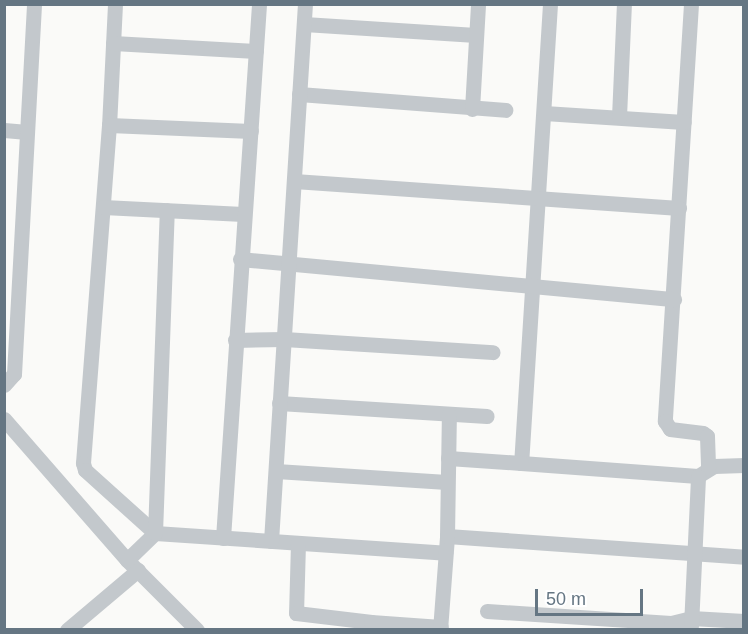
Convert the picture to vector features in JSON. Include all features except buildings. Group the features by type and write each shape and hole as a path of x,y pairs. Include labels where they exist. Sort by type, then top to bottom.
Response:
{"street":[{"path":"9,380 34,4"},
{"path":"115,4 109,125 83,463 87,475 154,533 445,552"},
{"path":"223,538 243,214 259,4"},
{"path":"272,541 279,403 285,339 287,264 305,4"},
{"path":"472,109 478,4"},
{"path":"521,463 534,286 550,4"},
{"path":"619,117 624,4"},
{"path":"691,4 665,422 670,429 703,433 710,444 703,472 693,553 691,624"},
{"path":"304,24 476,35"},
{"path":"113,42 256,51"},
{"path":"298,94 505,110"},
{"path":"544,113 684,122"},
{"path":"109,125 251,131"},
{"path":"4,130 27,132"},
{"path":"294,181 679,208"},
{"path":"103,207 243,214"},
{"path":"67,630 132,565 154,533 167,210"},
{"path":"240,259 674,299"},
{"path":"235,339 285,339 493,352"},
{"path":"4,360 9,380"},
{"path":"279,403 487,416"},
{"path":"298,543 296,613 370,626 440,628 447,536 449,415"},
{"path":"4,419 132,565 191,627"},
{"path":"448,458 703,472 744,465"},
{"path":"276,471 447,482"},
{"path":"447,536 744,557"},
{"path":"487,611 691,624 744,621"}]}
